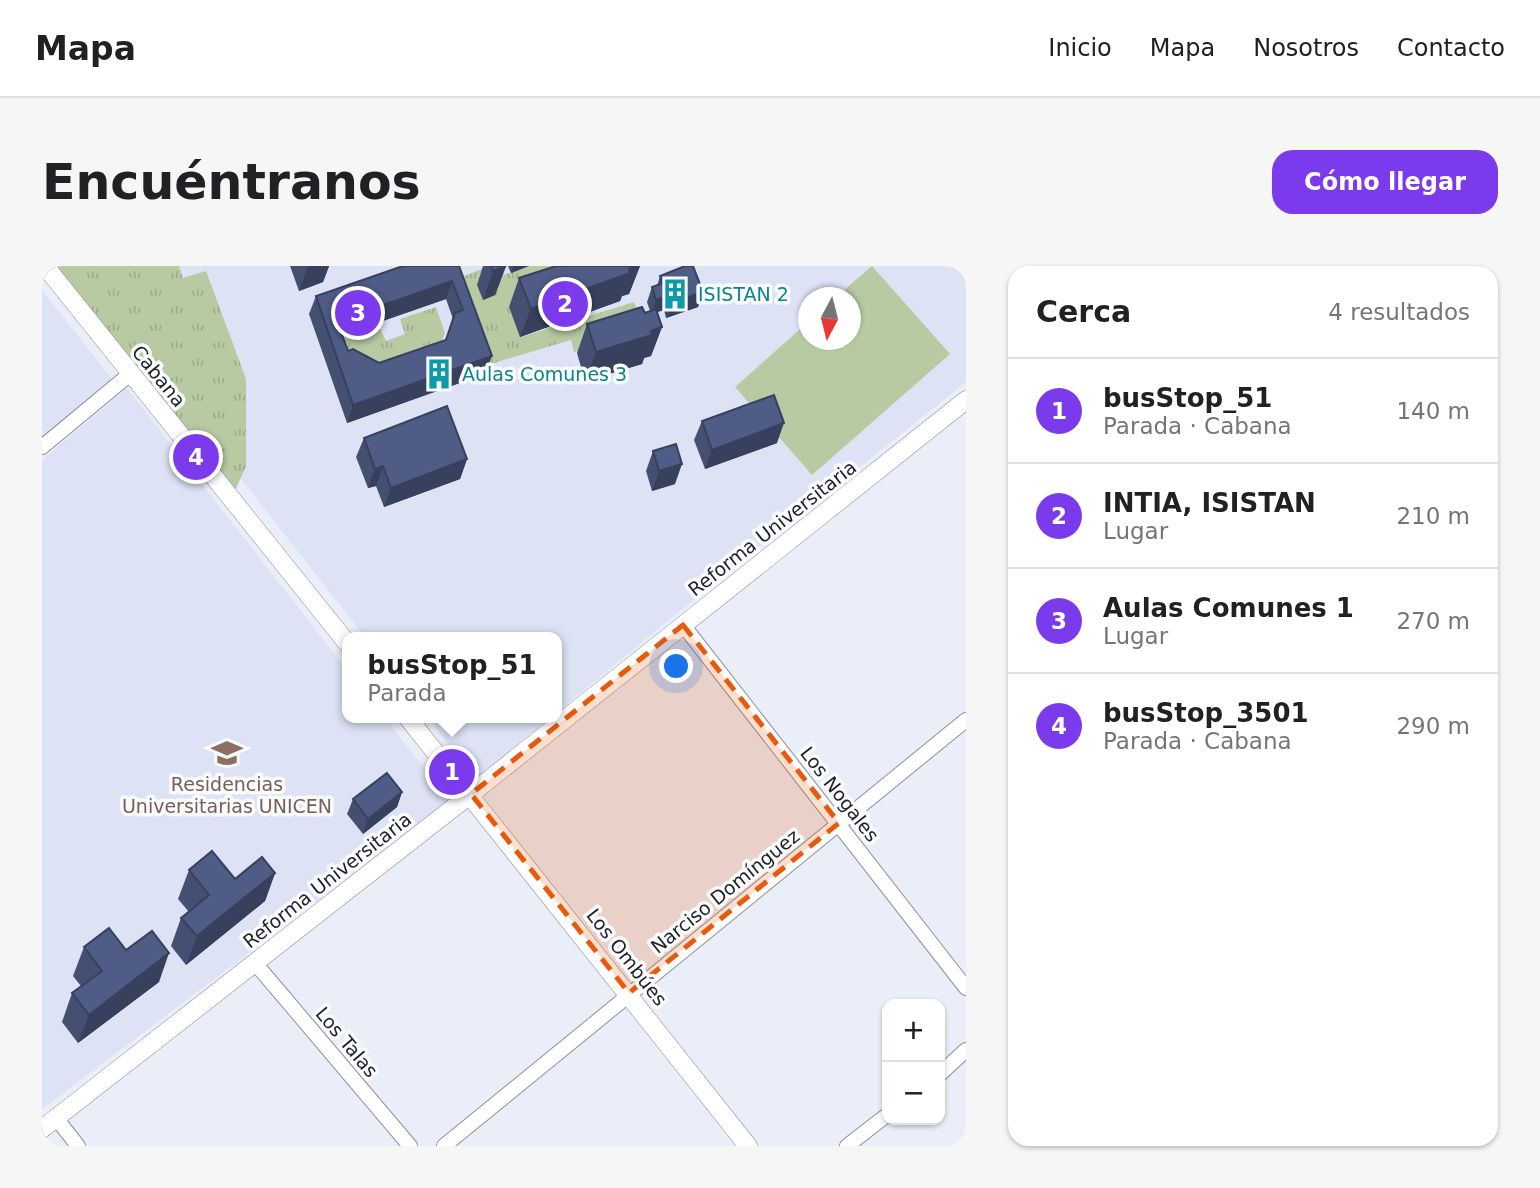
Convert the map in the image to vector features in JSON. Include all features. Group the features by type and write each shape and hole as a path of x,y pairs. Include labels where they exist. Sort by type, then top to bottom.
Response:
{"street":[{"name":"Cabana","path":"45,266 342,637"},
{"path":"42,447 130,374"},
{"name":"Reforma Universitaria","path":"562,721 966,400"},
{"name":"Los Nogales","path":"683,625 966,988"},
{"name":"Narciso Domínguez","path":"444,1146 966,720"},
{"path":"412,723 471,794"},
{"name":"Reforma Universitaria","path":"49,1124 560,723"},
{"name":"Los Ombúes","path":"471,794 748,1146"},
{"name":"Los Talas","path":"255,963 410,1146"},
{"path":"945,1069 966,1050"},
{"path":"847,1146 882,1119"},
{"path":"49,1124 78,1146"}],"highlighted area":[{"path":"683,625 839,823 629,993 471,794"}],"shaded area":[{"path":"74,266 966,266 966,382 562,708 562,632 361,632"},
{"path":"42,290 112,379 42,438"},
{"name":"Residencias Universitarias UNICEN","path":"127,388 342,664 342,723 389,723 450,801 42,1109 42,460"},
{"path":"432,723 544,723 476,779"}],"green space":[{"path":"45,266 179,266 183,278 206,271 246,379 246,466 231,500"},
{"path":"489,266 499,266 503,275 531,266 617,266 509,307 521,337 634,302 645,329 574,352 571,340 487,365 457,279"},
{"path":"872,266 950,354 812,475 735,387 798,331 798,350 861,350 861,287 848,287"},
{"path":"436,307 445,333 437,354 374,377 350,365 341,339 379,326 386,341 405,334 400,319"}],"building":[{"path":"403,266 459,266 492,356 353,405 316,296","holes":["452,281 463,310 455,313 446,340 379,363 353,349 348,351 337,321"]},
{"path":"491,266 506,266 493,271"},
{"path":"556,266 638,266 629,269 630,273 531,309 519,278"},
{"path":"685,266 693,266 703,292 672,303 669,295 656,300 652,287 663,283 660,276"},
{"path":"642,307 645,313 656,309 662,327 651,331 652,335 596,352 587,324"},
{"path":"774,395 784,423 712,450 702,421"},
{"path":"447,406 467,459 391,488 383,466 375,469 364,438"},
{"path":"676,444 682,464 659,471 653,451"},
{"path":"387,773 402,792 368,819 353,799"},
{"path":"212,851 235,879 262,857 275,873 197,936 181,918 209,895 189,870"},
{"path":"109,928 126,950 152,931 169,953 89,1015 72,993 102,971 84,947"}],"place":[{"name":"ISISTAN 2","path":"675,294"},
{"name":"INTIA, ISISTAN","path":"565,304"},
{"name":"Aulas Comunes 1","path":"358,313"},
{"name":"Aulas Comunes 3","path":"439,374"},
{"name":"busStop_3501","path":"196,457"},
{"name":"Residencias Universitarias UNICEN","path":"227,753"},
{"name":"busStop_51","path":"452,772"}]}
